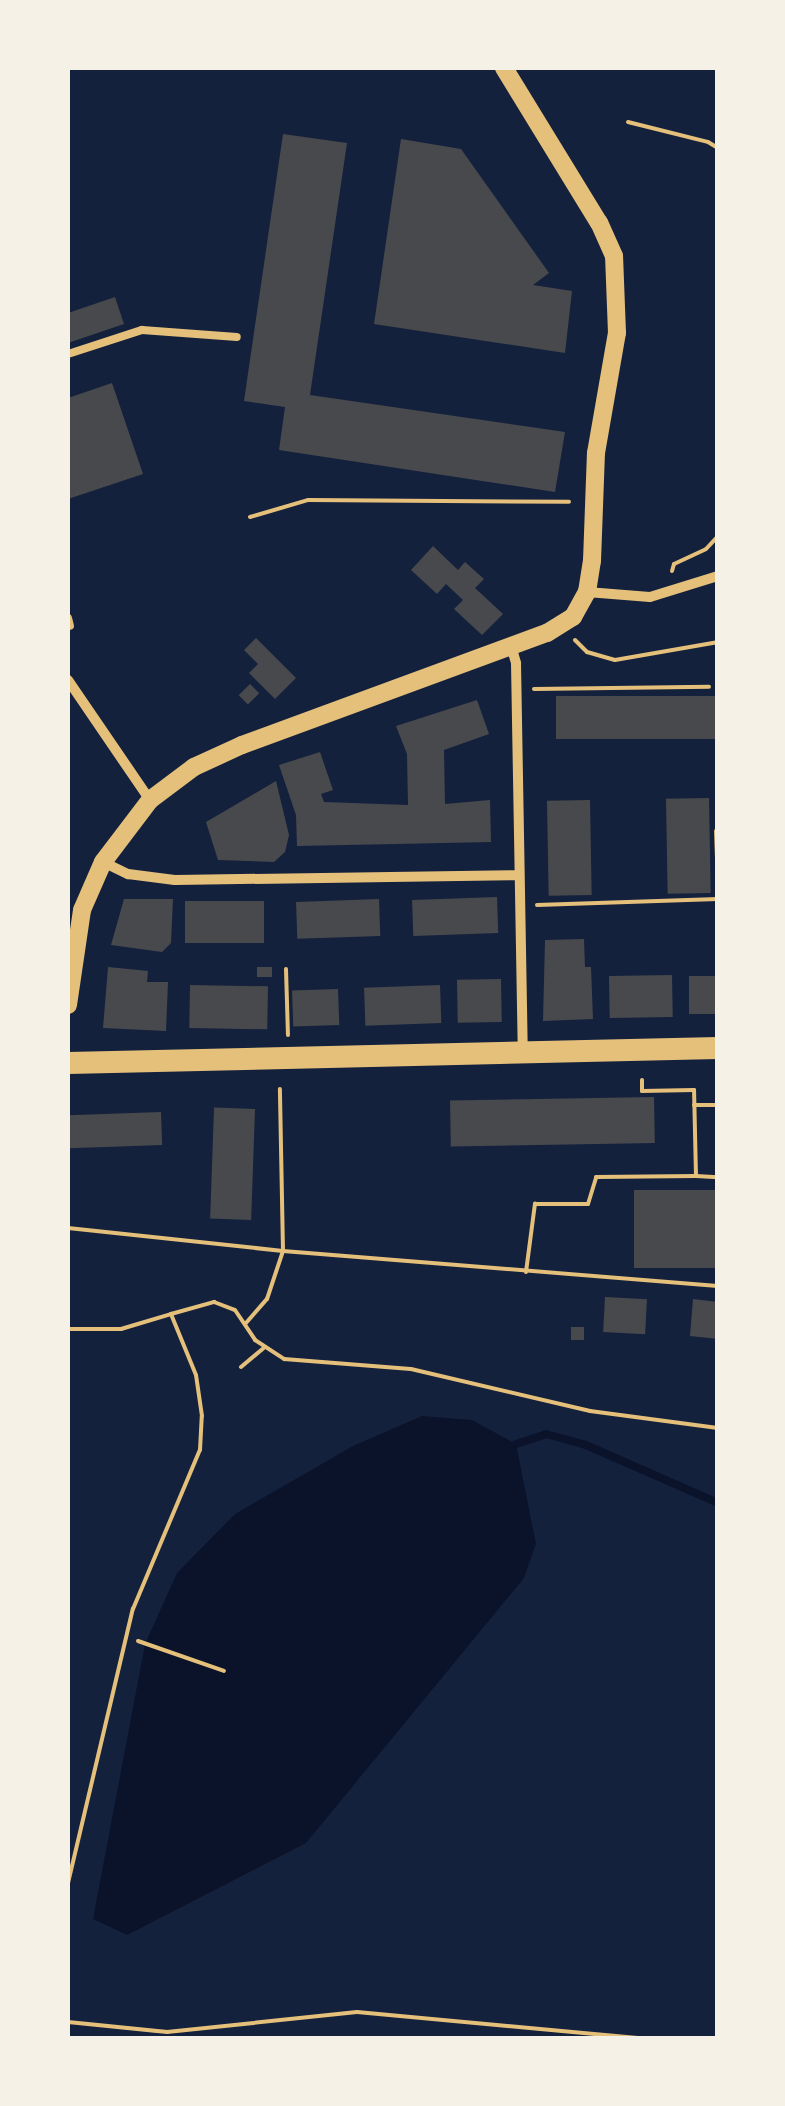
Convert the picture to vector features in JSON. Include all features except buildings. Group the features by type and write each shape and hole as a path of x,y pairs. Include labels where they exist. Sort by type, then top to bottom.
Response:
{"main road":[{"path":"68,1062 718,1048"}],"street":[{"path":"68,1005 82,910 103,862 150,800 194,767 242,745 512,649 573,617 587,592 596,453 618,333 614,256 599,223 504,68"},
{"path":"587,592 650,597 718,576"},
{"path":"512,649 523,1050"},
{"path":"68,680 150,800"},
{"path":"103,862 128,874 175,880 518,875"}],"lane":[{"path":"68,354 142,330 237,338"}],"path":[{"path":"628,122 718,148"},
{"path":"250,517 308,500 568,502"},
{"path":"670,577 674,564 706,548 718,536"},
{"path":"575,640 587,652 614,660 718,642"},
{"path":"516,690 709,687"},
{"path":"716,830 718,886"},
{"path":"519,905 718,899"},
{"path":"286,970 288,1036"},
{"path":"642,1080 642,1090 694,1090 696,1176"},
{"path":"246,1323 268,1299 284,1251 280,1088"},
{"path":"694,1105 718,1104"},
{"path":"526,1272 535,1204 588,1204 596,1178 718,1176"},
{"path":"68,1228 284,1251 718,1286"},
{"path":"68,1330 121,1328 214,1302 235,1310 264,1348 284,1360 411,1369 590,1412 718,1428"},
{"path":"68,1883 133,1610 200,1450 202,1416 196,1375 171,1314"},
{"path":"241,1367 264,1348"},
{"path":"138,1642 224,1670"},
{"path":"68,2022 167,2032 357,2012 638,2038"}],"water":[{"path":"422,1416 472,1420 516,1444 536,1544 524,1578 306,1843 127,1935 93,1919 145,1644 177,1573 235,1514 353,1446"}],"waterway":[{"path":"516,1444 546,1434 586,1445 718,1503"}]}
